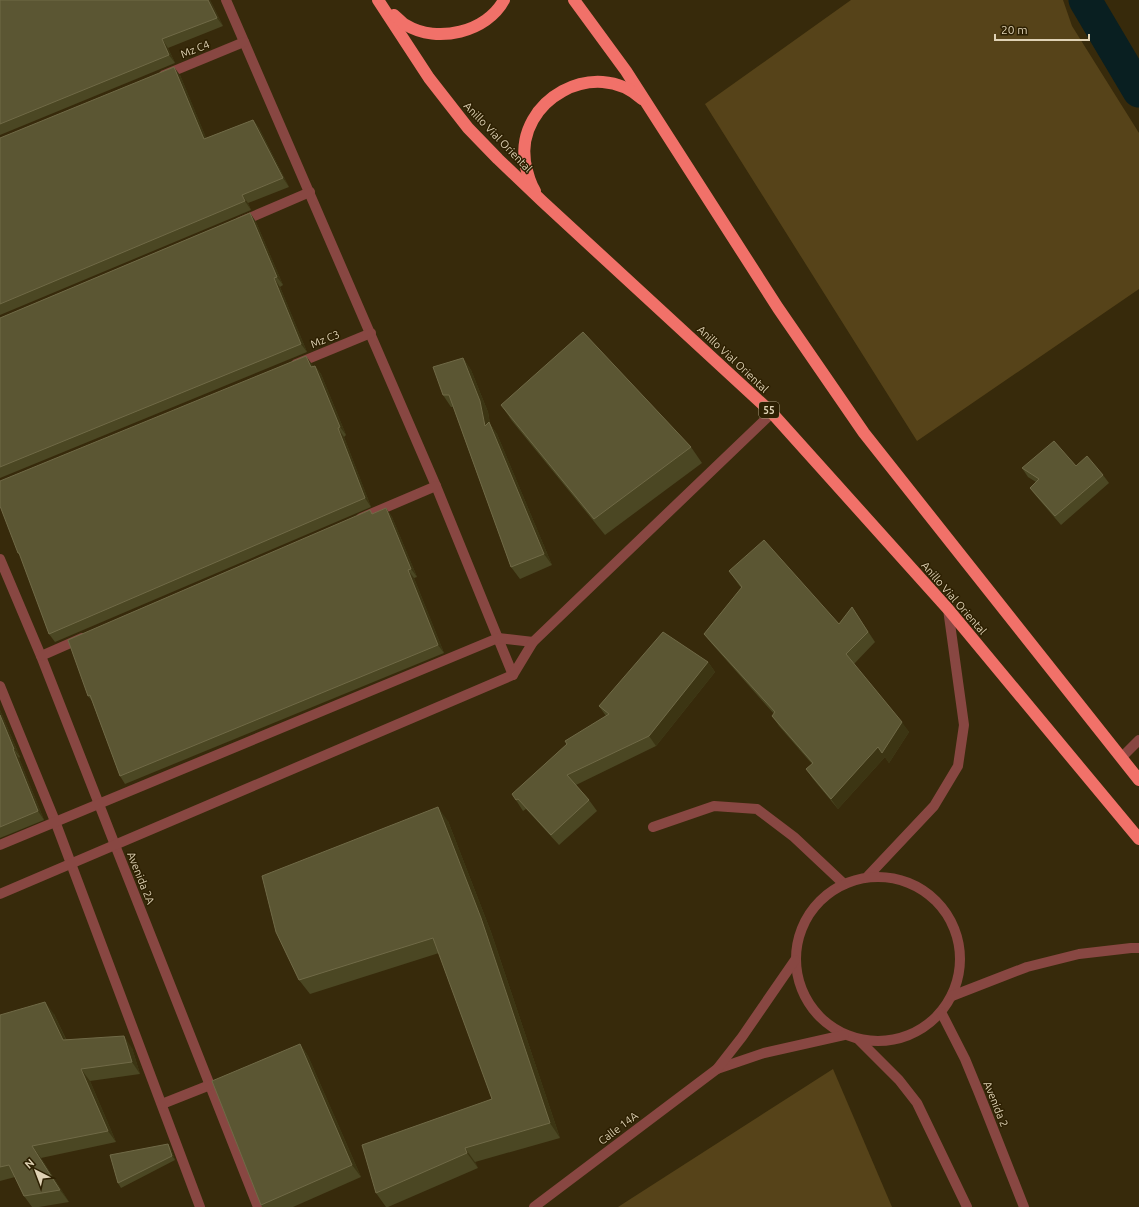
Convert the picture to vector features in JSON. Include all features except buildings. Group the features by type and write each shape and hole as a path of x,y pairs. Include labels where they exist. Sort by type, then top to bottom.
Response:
{"highway":[{"path":"379,0 405,25 422,32 440,34 458,32 475,26 490,16 504,0"},
{"name":"Anillo Vial Oriental","path":"379,0 429,78 468,128 542,201 772,413 948,609 1139,839"},
{"path":"574,0 598,31 650,107 778,308 864,433 1139,780"},
{"path":"542,201 533,188 527,173 524,157 525,141 534,118 549,100 567,88 577,84 593,82 609,83 624,88 638,96 650,107"}],"street":[{"path":"226,0 371,333 436,486 513,675"},
{"name":"Mz C4","path":"155,78 244,42"},
{"path":"229,226 310,192"},
{"name":"Mz C3","path":"284,369 371,333"},
{"path":"0,894 513,675 532,642 772,413"},
{"path":"348,524 436,486"},
{"name":"Avenida 2A","path":"0,559 41,656 258,1207"},
{"path":"868,876 934,806 958,766 964,725 948,609"},
{"path":"41,656 93,634"},
{"path":"0,845 498,638 532,642"},
{"path":"0,686 55,821 200,1207"},
{"path":"1121,758 1139,740"},
{"path":"653,826 714,806 757,809 794,837 844,884"},
{"path":"868,876 891,877 916,885 937,900 952,921 960,946 960,971 952,996 941,1012 924,1028 904,1037 882,1041 859,1040 844,1035 824,1022 809,1004 799,983 795,960 799,937 809,915 824,897 844,884 868,876"},
{"path":"952,996 1027,967 1078,954 1139,948"},
{"name":"Calle 14A","path":"534,1207 717,1069 742,1037 795,960"},
{"name":"Avenida 2","path":"941,1012 973,1080 1024,1207"},
{"name":"Calle 14A","path":"717,1069 764,1053 844,1035"},
{"path":"859,1040 899,1080 916,1103 967,1207"},
{"path":"162,1104 210,1085"}],"shaded area":[{"path":"851,0 1063,0 1072,26 1139,133 1139,289 917,441 705,104"},
{"path":"833,1069 892,1207 618,1207"}],"waterway":[{"path":"1085,0 1139,91"}]}
